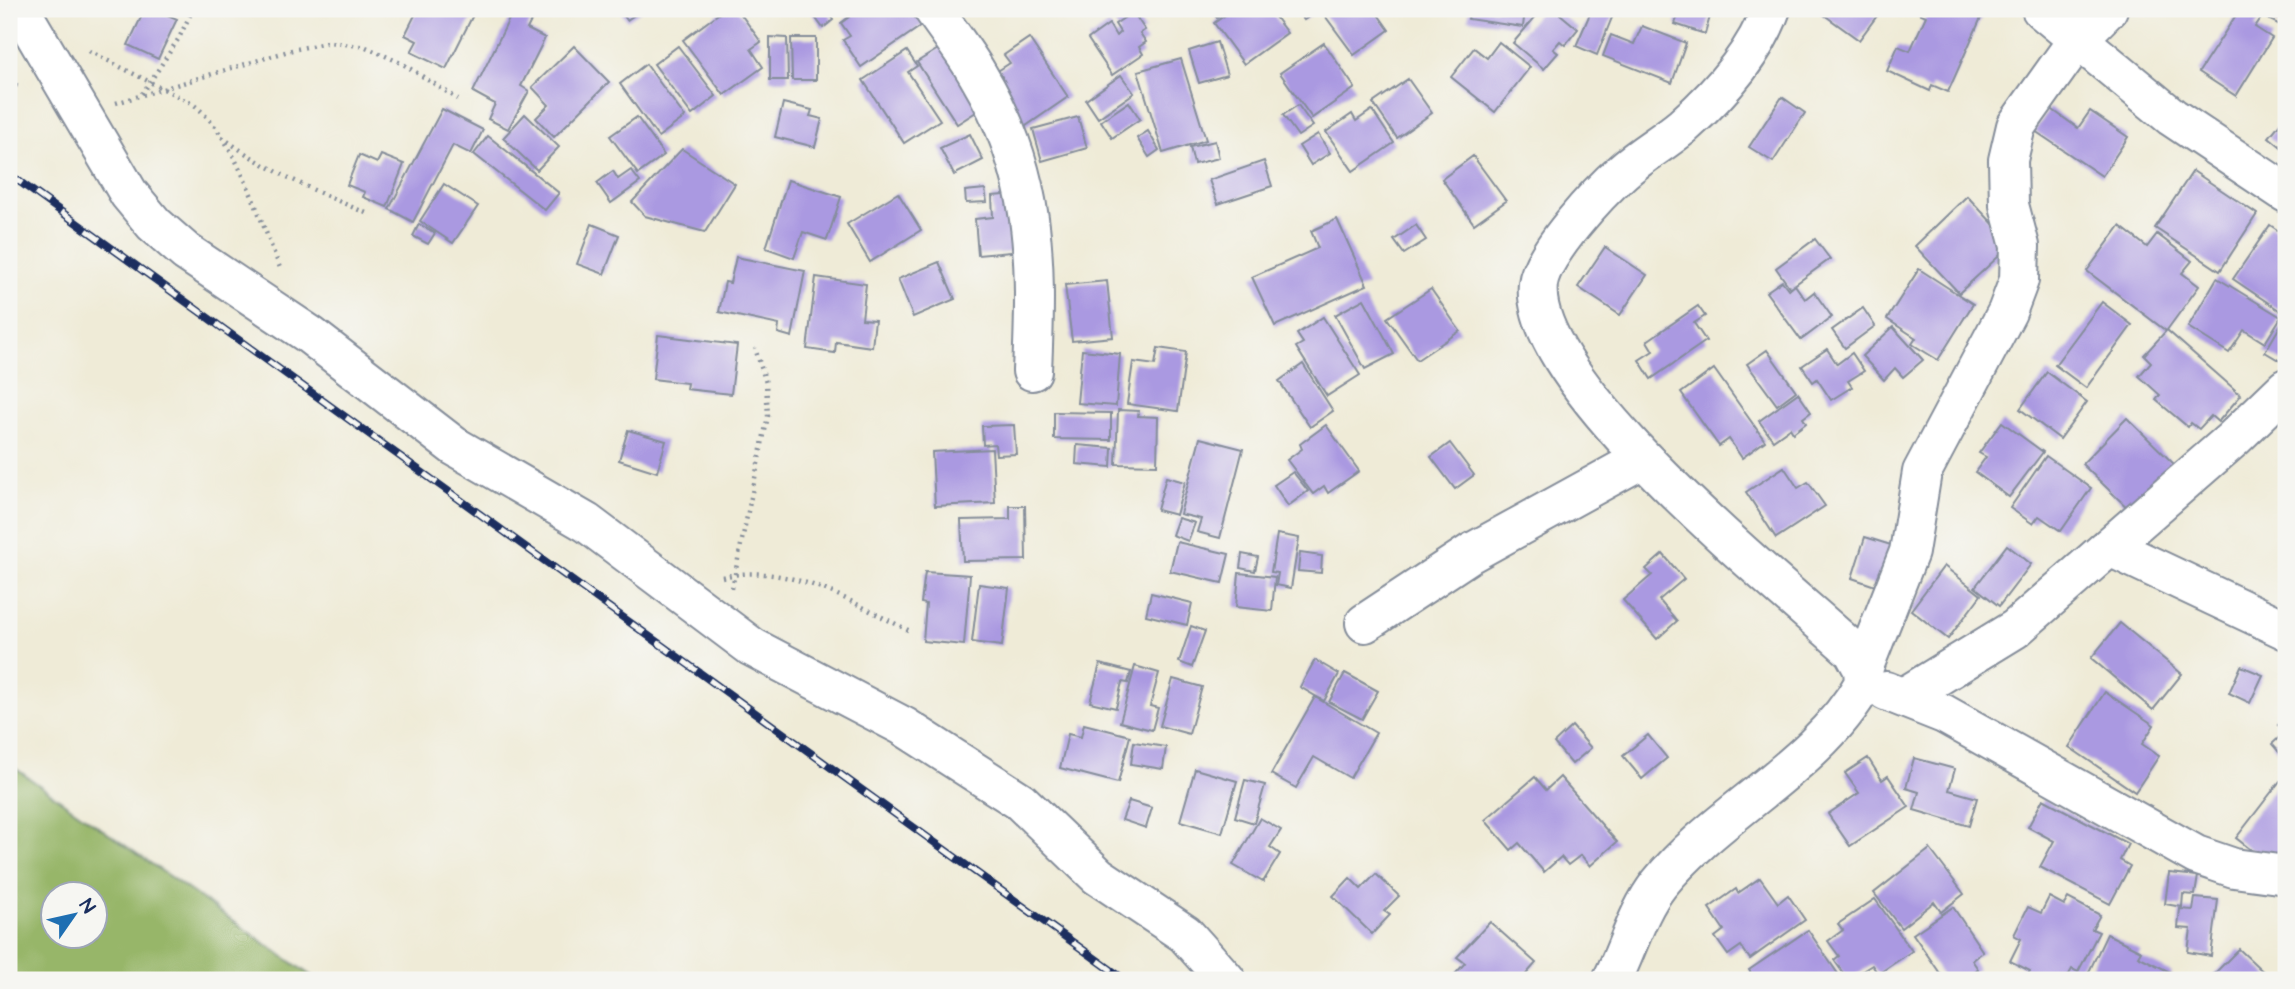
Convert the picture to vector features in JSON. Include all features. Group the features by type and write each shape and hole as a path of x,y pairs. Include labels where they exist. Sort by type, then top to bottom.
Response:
{"street":[{"path":"20,9 128,194 154,225 186,252 310,335 454,446 587,523 673,586 721,626 787,668 856,699 903,726 1020,801 1098,876 1185,934 1226,980"},
{"path":"933,9 979,75 999,115 1021,171 1032,220 1032,371"},
{"path":"1771,9 1763,30 1721,89 1682,127 1623,171 1562,236 1538,283 1543,324 1564,361 1595,406 1642,459 1853,652 1863,676 1944,714 2196,855 2234,868 2286,875"},
{"path":"2041,9 2172,117 2286,193"},
{"path":"1612,980 1658,886 1684,859 1840,719 1863,676 1909,552 1922,472 2007,312 2019,280 2020,246 2009,205 2008,160 2016,126 2078,39 2108,9"},
{"path":"1904,697 2015,629 2286,388"},
{"path":"1365,623 1471,552 1642,459"},
{"path":"2110,547 2286,630"}],"path":[{"path":"141,95 179,38 193,9"},
{"path":"71,99 103,104 161,90 292,50 330,42 366,47 403,64 458,99"},
{"path":"150,84 200,109 222,136 250,158 366,213"},
{"path":"222,136 284,277"},
{"path":"721,626 736,574 768,416 766,383 755,348"},
{"path":"673,586 762,572 804,582 910,631"}],"green space":[{"path":"9,764 317,980 9,980"}],"building":[{"path":"145,9 154,9 177,19 158,59 128,45"},
{"path":"418,9 476,9 446,69 411,52 417,41 405,35"},
{"path":"514,9 537,9 527,29 545,38 521,86 529,91 508,129 488,119 495,104 473,92"},
{"path":"619,9 643,9 627,20"},
{"path":"725,9 737,9 761,42 751,49 763,67 724,95 683,40"},
{"path":"809,9 838,9 830,15 833,20 823,28"},
{"path":"843,9 913,9 924,24 861,67 843,40 850,36 841,23 849,17"},
{"path":"1211,9 1231,9 1217,18"},
{"path":"1234,9 1269,9 1287,33 1244,64 1214,23"},
{"path":"1296,9 1320,9 1304,20"},
{"path":"1320,9 1374,9 1389,30 1354,55"},
{"path":"1470,9 1525,9 1523,27 1468,19"},
{"path":"1542,9 1554,9 1578,29 1565,45 1560,41 1553,49 1558,53 1544,69 1513,43"},
{"path":"1592,9 1613,15 1597,55 1576,46"},
{"path":"1680,9 1711,13 1705,34 1675,24"},
{"path":"1816,9 1882,9 1859,40"},
{"path":"1921,9 1984,11 1948,92 1932,85 1930,91 1887,71 1898,46 1910,51 1926,16 1919,13"},
{"path":"2240,9 2246,9 2261,18 2255,27 2272,38 2236,96 2199,72"},
{"path":"2268,9 2286,9 2286,28 2264,17"},
{"path":"1133,12 1145,30 1140,33 1146,42 1139,47 1143,54 1112,75 1088,39 1109,24 1116,36 1120,32 1115,24"},
{"path":"1642,26 1686,43 1672,83 1603,56 1611,35 1634,44"},
{"path":"770,37 787,38 788,80 770,80"},
{"path":"791,38 816,38 816,80 792,80"},
{"path":"1029,38 1068,97 1023,128 993,74 1010,63 1004,55"},
{"path":"1217,42 1227,75 1199,83 1189,51"},
{"path":"1499,42 1530,67 1495,112 1451,77 1474,48 1487,58"},
{"path":"948,43 987,105 957,124 917,62"},
{"path":"1324,43 1355,88 1312,118 1280,73"},
{"path":"574,46 609,82 554,137 536,118 549,105 532,87"},
{"path":"678,46 716,96 692,115 654,64"},
{"path":"907,51 917,66 908,72 940,120 904,143 863,80"},
{"path":"1181,59 1206,140 1163,153 1138,71"},
{"path":"646,64 685,117 658,137 620,84"},
{"path":"1121,75 1134,93 1098,118 1086,100"},
{"path":"1408,79 1432,113 1397,138 1373,103"},
{"path":"1782,97 1805,113 1773,162 1749,147"},
{"path":"1129,102 1140,119 1112,138 1101,121"},
{"path":"783,103 812,110 810,116 822,119 815,147 775,137"},
{"path":"1298,105 1313,126 1298,136 1283,115"},
{"path":"2050,108 2078,128 2090,111 2128,137 2102,176 2035,131"},
{"path":"442,109 483,130 471,154 453,145 413,222 389,209"},
{"path":"1372,110 1394,143 1353,171 1326,132 1352,114 1356,121"},
{"path":"525,114 559,147 537,170 503,138"},
{"path":"637,117 664,155 638,174 610,136"},
{"path":"1078,117 1087,148 1042,161 1033,129"},
{"path":"2282,121 2286,124 2286,151 2269,137"},
{"path":"1148,131 1159,150 1149,157 1137,138"},
{"path":"970,134 983,160 954,175 940,148"},
{"path":"1318,134 1330,153 1311,165 1299,146"},
{"path":"488,136 559,193 545,210 474,154"},
{"path":"1215,141 1219,158 1194,164 1190,147"},
{"path":"682,149 735,184 705,232 645,216 632,202"},
{"path":"359,155 377,163 381,155 404,164 387,207 363,197 365,192 347,185"},
{"path":"1473,156 1506,201 1474,224 1442,179"},
{"path":"1264,161 1272,186 1218,204 1209,180"},
{"path":"631,170 640,182 611,203 597,183 613,171 618,179"},
{"path":"2193,171 2257,214 2220,271 2155,228"},
{"path":"788,180 841,197 827,240 803,232 794,258 766,248"},
{"path":"444,184 478,206 453,243 420,221"},
{"path":"985,189 987,202 966,203 965,191"},
{"path":"898,193 921,230 870,262 847,224"},
{"path":"1017,194 1022,251 978,255 975,219 993,217 992,196"},
{"path":"1967,196 2012,244 1959,293 1915,246"},
{"path":"1337,219 1367,285 1275,326 1252,277 1318,248 1311,231"},
{"path":"419,224 435,233 428,244 413,236"},
{"path":"592,224 619,235 604,274 577,264"},
{"path":"1416,225 1426,240 1404,254 1394,240"},
{"path":"2270,225 2286,236 2286,305 2282,312 2233,279"},
{"path":"2120,226 2147,247 2157,234 2192,261 2182,273 2199,286 2167,330 2241,395 2218,422 2211,416 2199,429 2191,423 2188,427 2156,400 2160,395 2139,376 2151,362 2144,355 2166,331 2087,271"},
{"path":"1815,239 1830,259 1790,288 1776,268"},
{"path":"1605,247 1647,275 1620,315 1578,287"},
{"path":"736,257 805,271 792,337 778,333 779,325 719,312 725,282 730,283"},
{"path":"939,262 955,299 913,317 898,279"},
{"path":"1919,269 1973,304 1938,360 1912,344 1916,338 1887,319"},
{"path":"816,277 866,284 862,319 875,320 872,347 836,342 835,353 807,349"},
{"path":"2217,278 2281,317 2265,343 2244,330 2229,353 2188,327"},
{"path":"1107,281 1113,337 1072,341 1065,285"},
{"path":"1782,281 1789,290 1795,285 1805,299 1814,292 1832,317 1801,340 1766,292"},
{"path":"1431,289 1460,331 1417,360 1387,318"},
{"path":"1364,299 1394,354 1365,369 1335,315"},
{"path":"2102,302 2132,325 2086,388 2055,365"},
{"path":"1698,306 1705,316 1694,323 1706,341 1651,379 1639,360 1653,351 1647,341"},
{"path":"1863,308 1875,326 1845,348 1832,330"},
{"path":"1323,317 1360,375 1327,396 1296,347 1303,343 1297,334"},
{"path":"2282,323 2286,325 2286,355 2282,362 2265,352"},
{"path":"1893,327 1923,360 1903,377 1895,368 1884,380 1862,356"},
{"path":"658,335 737,345 731,394 686,389 687,383 653,379"},
{"path":"1158,348 1186,352 1178,411 1127,404 1133,362 1155,365"},
{"path":"1827,349 1837,364 1852,353 1864,371 1848,381 1852,387 1831,400 1817,379 1813,382 1802,366"},
{"path":"1082,350 1120,354 1116,406 1077,403"},
{"path":"1767,350 1796,391 1777,405 1747,364"},
{"path":"1303,364 1333,411 1310,427 1279,381"},
{"path":"1714,369 1765,441 1742,458 1729,439 1719,446 1681,393"},
{"path":"2047,372 2087,402 2060,439 2020,409"},
{"path":"1798,393 1811,412 1803,418 1806,423 1793,433 1790,428 1773,440 1759,421"},
{"path":"1118,410 1139,411 1138,416 1158,417 1157,465 1116,464"},
{"path":"1054,412 1111,413 1111,440 1054,439"},
{"path":"2127,418 2178,468 2134,514 2082,464"},
{"path":"2002,422 2043,452 2009,497 1975,472 1986,457 1979,453"},
{"path":"1014,425 1016,454 996,455 995,444 983,445 982,426"},
{"path":"1326,425 1359,471 1328,493 1324,486 1313,494 1287,460 1302,449 1300,444"},
{"path":"628,430 666,441 657,472 619,460"},
{"path":"1200,438 1243,449 1220,538 1197,532 1201,519 1180,514"},
{"path":"1450,443 1474,475 1455,489 1431,457"},
{"path":"1077,445 1112,448 1111,467 1076,464"},
{"path":"992,449 995,503 935,506 932,452"},
{"path":"2046,456 2091,488 2061,531 2039,516 2033,524 2010,508"},
{"path":"1784,467 1798,488 1808,482 1825,506 1776,538 1746,492"},
{"path":"1293,472 1308,491 1288,506 1274,485"},
{"path":"1166,477 1185,482 1176,515 1157,510"},
{"path":"1010,506 1025,506 1026,560 963,561 961,520 1010,519"},
{"path":"1178,518 1195,523 1188,541 1172,535"},
{"path":"1277,534 1299,538 1291,588 1276,585 1278,573 1271,572"},
{"path":"1865,537 1894,546 1881,588 1852,578"},
{"path":"1177,542 1229,554 1222,583 1170,571"},
{"path":"2007,545 2031,564 1999,606 1975,587"},
{"path":"1300,553 1322,556 1321,573 1298,571"},
{"path":"1242,554 1258,557 1255,571 1240,568"},
{"path":"1663,554 1684,579 1659,600 1677,621 1657,639 1623,600 1652,575 1646,569"},
{"path":"1944,566 1981,595 1948,639 1911,610"},
{"path":"925,572 970,575 964,645 923,641 926,604 921,603"},
{"path":"1239,573 1275,577 1272,611 1236,607"},
{"path":"979,584 1009,588 1002,646 972,642"},
{"path":"1151,593 1192,603 1187,625 1146,615"},
{"path":"2120,623 2182,674 2153,710 2091,658"},
{"path":"1191,626 1205,631 1192,667 1179,662"},
{"path":"1315,660 1339,674 1324,701 1300,687"},
{"path":"1100,664 1131,672 1128,683 1122,682 1116,708 1090,702"},
{"path":"1135,666 1159,673 1150,706 1158,708 1152,730 1120,722"},
{"path":"2241,666 2263,675 2250,703 2229,693"},
{"path":"1345,673 1378,691 1362,719 1329,702"},
{"path":"1173,679 1202,687 1189,734 1160,726"},
{"path":"2105,692 2154,725 2142,744 2159,756 2135,792 2069,747"},
{"path":"1315,697 1376,733 1350,778 1314,757 1296,788 1271,774"},
{"path":"2286,718 2286,760 2272,744 2285,732 2278,725"},
{"path":"1084,724 1130,736 1118,783 1060,768 1068,734 1081,737"},
{"path":"1572,726 1591,748 1572,764 1554,743"},
{"path":"1648,735 1667,758 1642,779 1623,756"},
{"path":"1134,742 1166,747 1163,769 1131,764"},
{"path":"1868,758 1882,780 1888,776 1909,807 1850,846 1828,814 1859,793 1845,773"},
{"path":"1914,758 1955,769 1949,790 1977,798 1969,826 1914,810 1919,792 1906,788"},
{"path":"1195,769 1237,781 1222,833 1180,821"},
{"path":"1535,777 1546,790 1560,777 1617,842 1590,866 1581,855 1568,865 1561,857 1544,872 1519,843 1511,850 1485,820"},
{"path":"1245,780 1265,785 1254,823 1235,817"},
{"path":"2280,781 2286,785 2286,849 2273,867 2236,838"},
{"path":"2043,799 2128,844 2120,860 2130,866 2110,904 2040,867 2054,841 2028,827"},
{"path":"1129,801 1152,808 1146,828 1122,820"},
{"path":"1260,818 1281,830 1270,847 1280,854 1263,882 1233,865"},
{"path":"1930,849 1964,894 1941,912 1934,902 1901,928 1874,893"},
{"path":"2169,873 2198,876 2195,895 2183,894 2182,907 2165,904"},
{"path":"1376,874 1399,896 1384,911 1390,915 1372,934 1333,896 1350,878 1361,889"},
{"path":"1760,878 1778,903 1788,895 1805,920 1750,959 1741,946 1728,955 1715,937 1724,930 1709,908 1736,889 1738,893"},
{"path":"2049,897 2064,905 2068,898 2100,915 2092,929 2099,932 2078,972 2072,969 2066,980 2025,980 2030,971 2010,961 2021,939 2014,935 2028,907 2041,913"},
{"path":"2195,898 2218,900 2211,956 2188,952 2191,929 2178,928 2180,909 2193,910"},
{"path":"1875,899 1912,951 1878,974 1872,965 1848,980 1834,960 1839,956 1828,941 1843,930 1838,924"},
{"path":"1953,907 1983,952 1972,960 1978,969 1962,980 1955,980 1951,975 1944,979 1913,934"},
{"path":"1490,922 1536,963 1521,980 1450,980 1465,963 1457,957"},
{"path":"1808,930 1838,974 1828,980 1756,980 1749,970"},
{"path":"2107,934 2141,951 2138,956 2172,973 2169,980 2137,980 2125,974 2122,980 2085,980"},
{"path":"2239,949 2272,980 2208,980"}],"railway":[{"path":"9,174 1125,980"}]}
